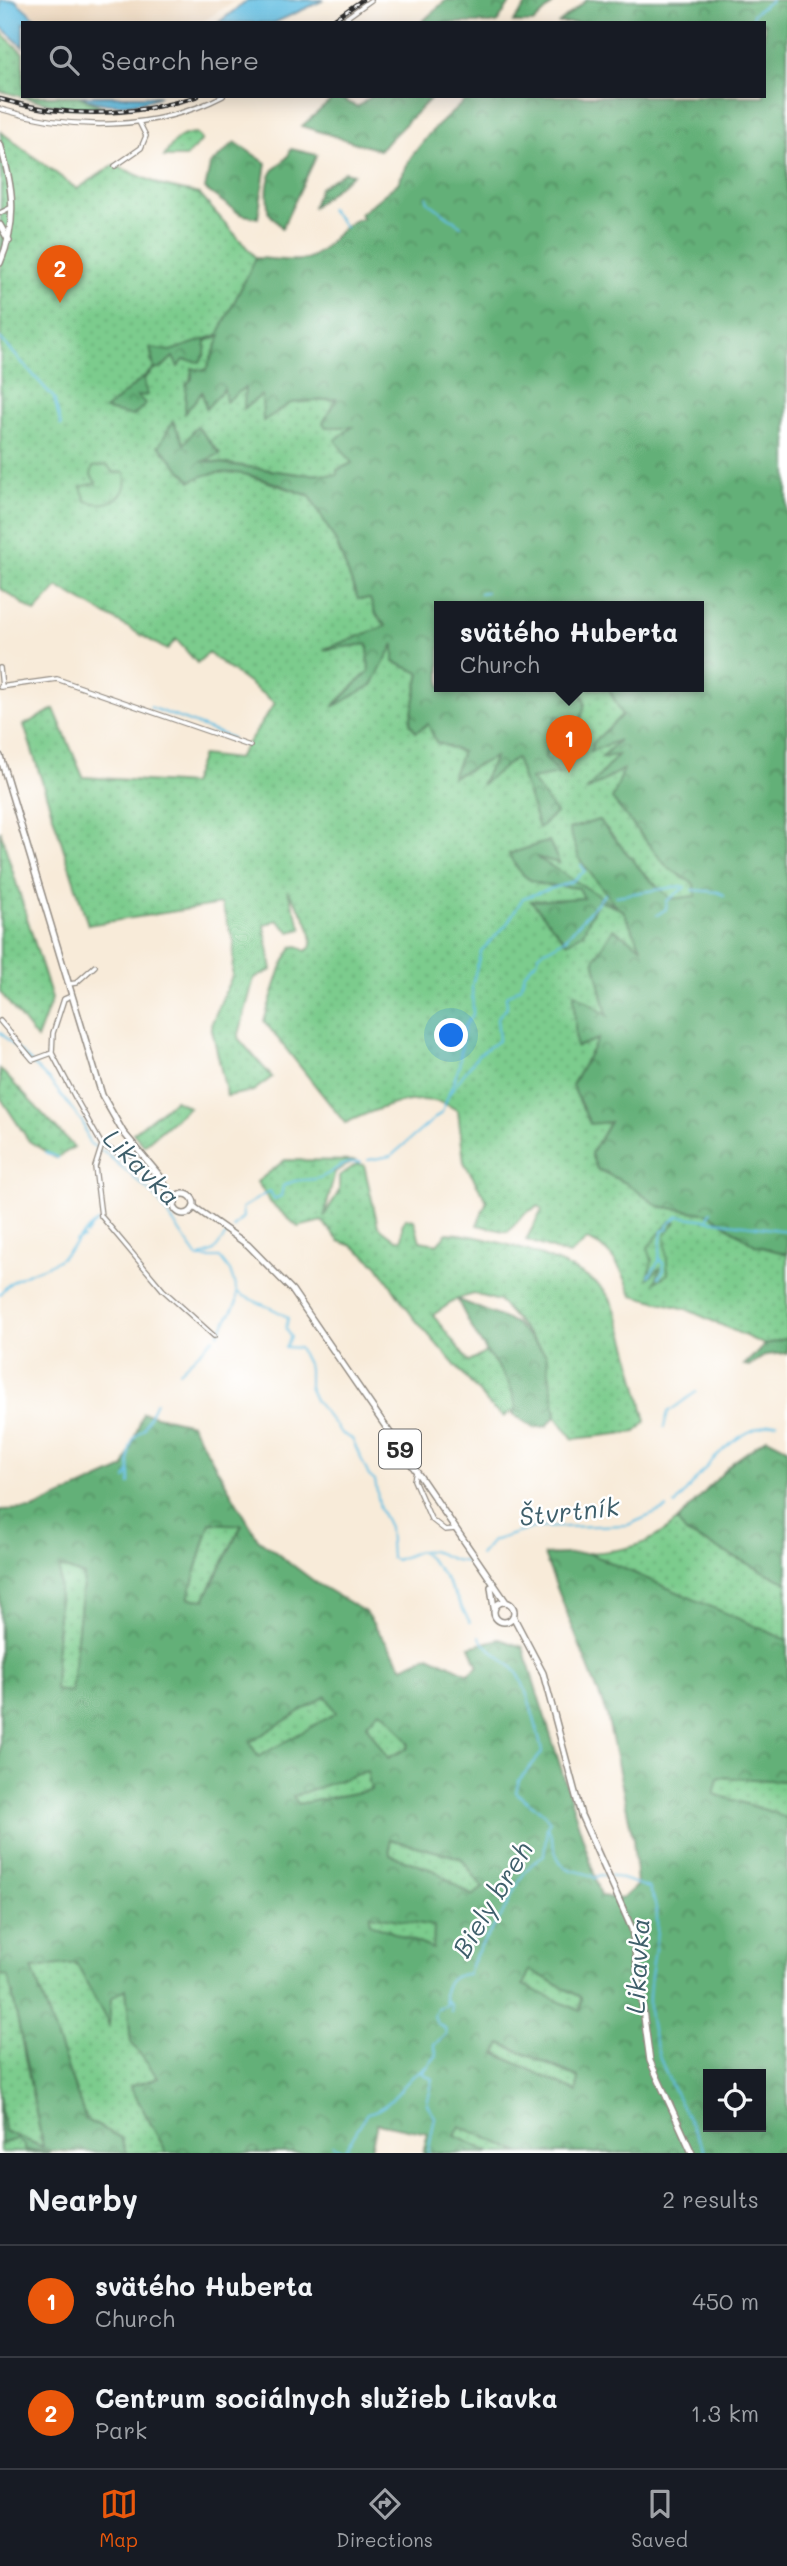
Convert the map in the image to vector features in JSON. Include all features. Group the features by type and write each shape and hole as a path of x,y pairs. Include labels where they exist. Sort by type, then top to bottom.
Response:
{"main road":[{"path":"0,144 14,203 9,241 0,263"},
{"path":"0,225 9,241"},
{"name":"59","path":"0,756 67,985 106,1103 123,1132 171,1192 179,1213 222,1226"},
{"name":"59","path":"171,1192 192,1198 194,1207 258,1253 292,1290 489,1581 513,1608 513,1616 550,1692 581,1815 635,1940 643,2026 651,2065 692,2153"},
{"path":"175,1203 182,1195"},
{"path":"188,1214 194,1207"},
{"name":"59","path":"489,1581 495,1618 526,1638"},
{"path":"494,1608 499,1603 506,1602"},
{"path":"504,1622 513,1616"}],"street":[{"path":"342,21 371,0"},
{"path":"0,109 52,122 139,122 175,115 218,98"},
{"path":"115,166 141,148 146,136 139,122"},
{"path":"0,213 14,203"},
{"path":"0,668 1,687 57,679 250,746"},
{"path":"67,985 76,983 95,966"},
{"path":"71,996 64,999 53,1033 52,1053 100,1148 160,1176"},
{"path":"0,1021 33,1060 52,1053"},
{"path":"100,1148 95,1167 101,1216 163,1290 214,1336"},
{"path":"416,1472 414,1480 431,1519 445,1530 455,1529"}],"shaded area":[{"path":"18,0 234,0 204,21 42,21"}],"green space":[{"path":"446,0 512,0 498,21 423,21"},
{"path":"530,0 557,0 535,21 514,21"},
{"path":"587,0 787,0 787,1254 755,1245 710,1214 658,1206 626,1183 597,1169 591,1154 610,1122 590,1124 572,1085 598,1039 576,1047 574,993 607,1015 594,960 613,929 641,947 623,910 598,900 583,933 567,943 531,901 584,898 579,888 537,883 522,874 509,854 549,841 559,863 536,857 616,906 580,860 569,829 599,820 646,876 671,899 696,896 694,884 667,867 612,799 624,769 586,791 618,755 602,757 619,740 590,752 593,743 622,715 610,692 704,692 704,601 434,601 434,692 581,692 585,703 574,748 569,719 556,716 545,757 560,774 531,779 556,813 539,828 516,758 481,785 495,757 452,777 462,752 436,742 428,724 416,732 410,723 420,673 394,662 394,644 372,685 333,707 369,671 368,644 323,650 386,626 375,613 370,599 358,599 336,542 310,496 266,480 236,473 206,475 191,481 159,446 173,421 184,444 197,426 220,454 204,461 298,474 337,475 337,470 352,463 335,440 352,427 326,427 323,423 336,399 291,403 263,421 262,395 244,408 245,387 226,402 224,389 206,409 202,392 185,413 186,385 192,379 192,368 203,371 207,368 221,335 206,341 205,354 200,362 184,360 178,367 173,357 160,369 154,369 144,379 147,395 137,396 146,404 133,416 105,410 154,368 150,348 170,351 218,335 256,258 306,259 321,250 347,225 363,218 360,214 398,183 411,157 430,133 468,98 766,98 766,21 561,21"},
{"path":"0,32 21,51 21,96 0,91"},
{"path":"28,98 83,98 104,108 64,107"},
{"path":"334,98 340,98 357,107 369,98 431,98 379,150 302,126"},
{"path":"1,132 77,189 114,165 163,186 199,194 256,258 218,335 151,360 155,369 161,369 173,356 184,360 206,341 222,334 207,368 203,371 192,368 185,412 202,391 206,408 225,388 226,401 246,387 245,408 262,394 264,420 291,403 337,399 326,427 353,427 352,464 337,475 298,474 202,460 220,453 197,427 184,445 159,446 205,473 235,471 310,496 336,542 358,599 370,599 375,613 386,626 327,648 368,644 369,671 335,704 372,684 395,642 394,662 420,673 410,723 416,732 428,723 436,742 462,752 453,777 496,756 482,782 516,757 539,827 530,779 545,757 556,716 569,719 574,746 585,703 581,692 613,692 622,715 593,743 591,751 622,739 604,757 619,754 589,790 625,768 667,867 694,884 696,896 671,899 646,876 599,820 569,829 580,860 619,908 532,855 559,863 549,841 509,854 538,884 579,888 585,898 532,902 583,933 598,900 623,910 642,949 607,1016 574,994 576,1047 599,1038 610,1121 591,1154 597,1169 626,1183 658,1206 710,1214 755,1245 787,1254 787,1338 765,1345 686,1309 632,1295 621,1270 610,1255 595,1243 587,1240 569,1255 526,1240 542,1210 539,1206 525,1213 508,1232 477,1225 487,1201 464,1162 458,1111 445,1104 431,1100 401,1102 345,1123 264,1021 281,968 292,947 298,946 306,951 311,947 308,924 287,890 302,929 290,932 277,920 264,925 272,970 254,978 238,1038 272,1077 253,1091 227,1096 211,1025 232,976 234,942 221,904 88,925 24,725 54,709 83,777 191,784 202,755 237,759 275,703 208,653 197,663 176,639 167,650 58,587 35,612 0,588"},
{"path":"196,133 202,140 186,157 164,157 177,140"},
{"path":"235,142 266,163 258,218 240,214 205,189 210,165"},
{"path":"291,149 317,155 282,228 268,212 268,186 273,171"},
{"path":"344,172 353,174 312,208 320,188"},
{"path":"107,465 113,472 125,473 124,489 109,502 86,501 81,487 96,483 91,475 93,467"},
{"path":"0,830 52,999 37,1039 0,992"},
{"path":"0,1069 74,1147 56,1158 29,1141 0,1097"},
{"path":"175,1100 189,1107 144,1145 133,1133"},
{"path":"285,1160 354,1161 335,1172 324,1217 339,1191 339,1176 357,1164 364,1165 378,1226 396,1240 402,1239 402,1225 406,1218 414,1220 420,1241 437,1244 447,1233 510,1245 559,1263 598,1285 609,1297 620,1323 646,1421 636,1432 573,1439 556,1416 546,1354 499,1301 474,1294 457,1299 433,1315 469,1362 486,1352 502,1372 513,1393 516,1410 503,1416 494,1410 413,1317 377,1265 353,1246 339,1241 322,1221 298,1227 271,1203 257,1182"},
{"path":"671,1220 670,1223 676,1222 665,1235 668,1274 655,1282 661,1267 648,1278 652,1261 648,1247"},
{"path":"457,1299 515,1323 546,1354 556,1416 547,1426 534,1428 513,1414 516,1410 510,1386 479,1340"},
{"path":"787,1338 787,1353 766,1355 749,1366 744,1365 765,1345"},
{"path":"143,1413 191,1424 258,1539 318,1584 365,1612 403,1667 429,1655 469,1674 478,1666 470,1647 499,1639 523,1647 601,1896 622,1899 637,1885 633,1838 607,1715 544,1555 588,1553 787,1640 787,1781 718,1777 714,1794 775,1813 787,1820 787,2153 521,2153 460,2126 455,2136 491,2153 423,2153 428,2133 377,2123 370,2153 167,2153 130,2086 158,2078 131,2042 126,1989 111,1998 109,2025 76,1963 32,1968 86,2120 121,2138 126,2153 24,2150 24,2145 17,2139 0,2144 0,2094 4,2131 43,2147 9,1977 0,1974 0,1510 33,1509 124,1468","holes":["210,1523 242,1525 204,1600 188,1598","60,1567 84,1576 71,1692 55,1690","326,1696 336,1713 258,1757 250,1742","380,1711 388,1715 409,1743 408,1748 388,1758 366,1725","367,1771 371,1790 298,1804 293,1796","389,1839 461,1858 483,1888 472,1896 435,1871 390,1855","370,1915 434,1926 433,1949 370,1923","530,1970 581,1997 580,2011 523,1985","501,2043 578,2077 577,2092 496,2054"]},
{"path":"767,1438 787,1448 787,1583 686,1533 677,1521 733,1462"},
{"path":"677,1521 686,1533 787,1583 787,1640 588,1553 636,1546"},
{"path":"210,1523 242,1524 204,1600 188,1598"},
{"path":"60,1567 84,1576 71,1692 55,1691"},
{"path":"326,1695 337,1713 258,1757 250,1742"},
{"path":"380,1710 388,1715 409,1742 408,1748 388,1758 366,1725"},
{"path":"367,1770 371,1790 298,1804 292,1795"},
{"path":"718,1777 787,1781 787,1820 775,1813 714,1795"},
{"path":"389,1839 461,1858 483,1888 473,1896 435,1871 390,1855"},
{"path":"370,1914 434,1926 434,1950 369,1923"},
{"path":"76,1963 109,2023 111,1998 126,1988 131,2042 159,2078 130,2086 167,2153 126,2153 121,2138 86,2120 32,1968"},
{"path":"530,1969 581,1997 580,2012 523,1985"},
{"path":"0,1974 9,1977 43,2147 4,2131 0,2094"},
{"path":"500,2043 578,2078 577,2093 496,2053"},
{"path":"460,2126 521,2153 491,2153 455,2136"},
{"path":"17,2139 25,2145 25,2150 50,2153 0,2152 0,2144"}],"water":[{"path":"0,0 15,0 39,21 21,21 21,45 0,26"},
{"path":"248,0 324,0 278,21 221,21"},
{"path":"86,98 154,98 121,104"}],"waterway":[{"path":"752,21 753,14 772,0"},
{"path":"427,197 428,202 461,226"},
{"path":"329,208 345,227"},
{"path":"0,338 54,398 61,426"},
{"path":"480,593 486,592"},
{"path":"150,707 232,738"},
{"path":"368,1160 391,1156 442,1112 459,1067 464,1027 473,1014 472,985 481,951 506,925 523,898 571,882 585,871 581,865"},
{"path":"616,896 682,886"},
{"path":"657,915 666,909 667,901 685,887"},
{"path":"693,890 724,895"},
{"path":"449,1094 478,1055 499,1040 497,1018 507,1007 506,996 521,987 524,974 538,959 538,954 565,939 605,894"},
{"name":"Likavka","path":"0,1032 51,1082 83,1123 89,1143 108,1155 155,1196 198,1258 220,1258 230,1271 237,1292 288,1318 286,1328 291,1337 285,1347 299,1348 309,1368 309,1387 316,1402"},
{"path":"45,1152 58,1158"},
{"path":"233,1228 243,1217 242,1208 270,1191 274,1199 281,1196 283,1186 288,1183 315,1179 340,1166 361,1162"},
{"path":"659,1277 664,1270 659,1259 662,1231 668,1229 667,1226 678,1216 707,1220 711,1212"},
{"path":"708,1220 787,1231"},
{"path":"0,1294 12,1282 58,1260 98,1222"},
{"path":"86,1235 93,1225"},
{"path":"201,1257 214,1251 227,1234"},
{"path":"75,1241 83,1238"},
{"path":"649,1276 659,1261"},
{"path":"218,1334 237,1302 237,1292"},
{"path":"179,1371 214,1338"},
{"path":"664,1427 668,1412 696,1392"},
{"path":"144,1428 156,1402"},
{"name":"Likavka","path":"318,1404 341,1433 352,1439 369,1476 375,1481 380,1509 389,1527 391,1558 396,1560 419,1551 428,1558 448,1583 470,1622"},
{"name":"Štvrtník","path":"675,1505 707,1466 731,1443 760,1427 777,1423"},
{"path":"130,1484 130,1447 144,1429"},
{"path":"126,1479 129,1471"},
{"name":"Štvrtník","path":"480,1555 492,1541 533,1528 628,1525 667,1508"},
{"name":"Štvrtník","path":"421,1551 468,1561"},
{"name":"Likavka","path":"479,1637 518,1674 539,1737 542,1753 519,1780 516,1792 550,1821 548,1826 553,1843 563,1865 595,1878 605,1875"},
{"name":"Biely breh","path":"428,2153 435,2117 427,2104 433,2079 422,2073 437,2055 434,2045 446,2034 445,2028 437,2023 434,2016 437,2008 446,2005 444,1993 448,1983 456,1976 468,1974 477,1953 522,1877 535,1861 544,1855 547,1827"},
{"name":"Likavka","path":"610,1875 649,1888 655,1902 657,1932 649,1994 652,2028 656,2047 670,2083 706,2153"},
{"path":"444,1999 450,2004 451,2012"},
{"path":"343,2153 367,2113 385,2105 426,2067"},
{"path":"333,2145 344,2151"}],"railway":[{"path":"332,21 362,0"},
{"path":"0,99 49,110 99,113 149,108 191,98"}],"place":[{"name":"Centrum sociálnych služieb Likavka","path":"60,303"},
{"name":"svätého Huberta","path":"569,773"}]}
